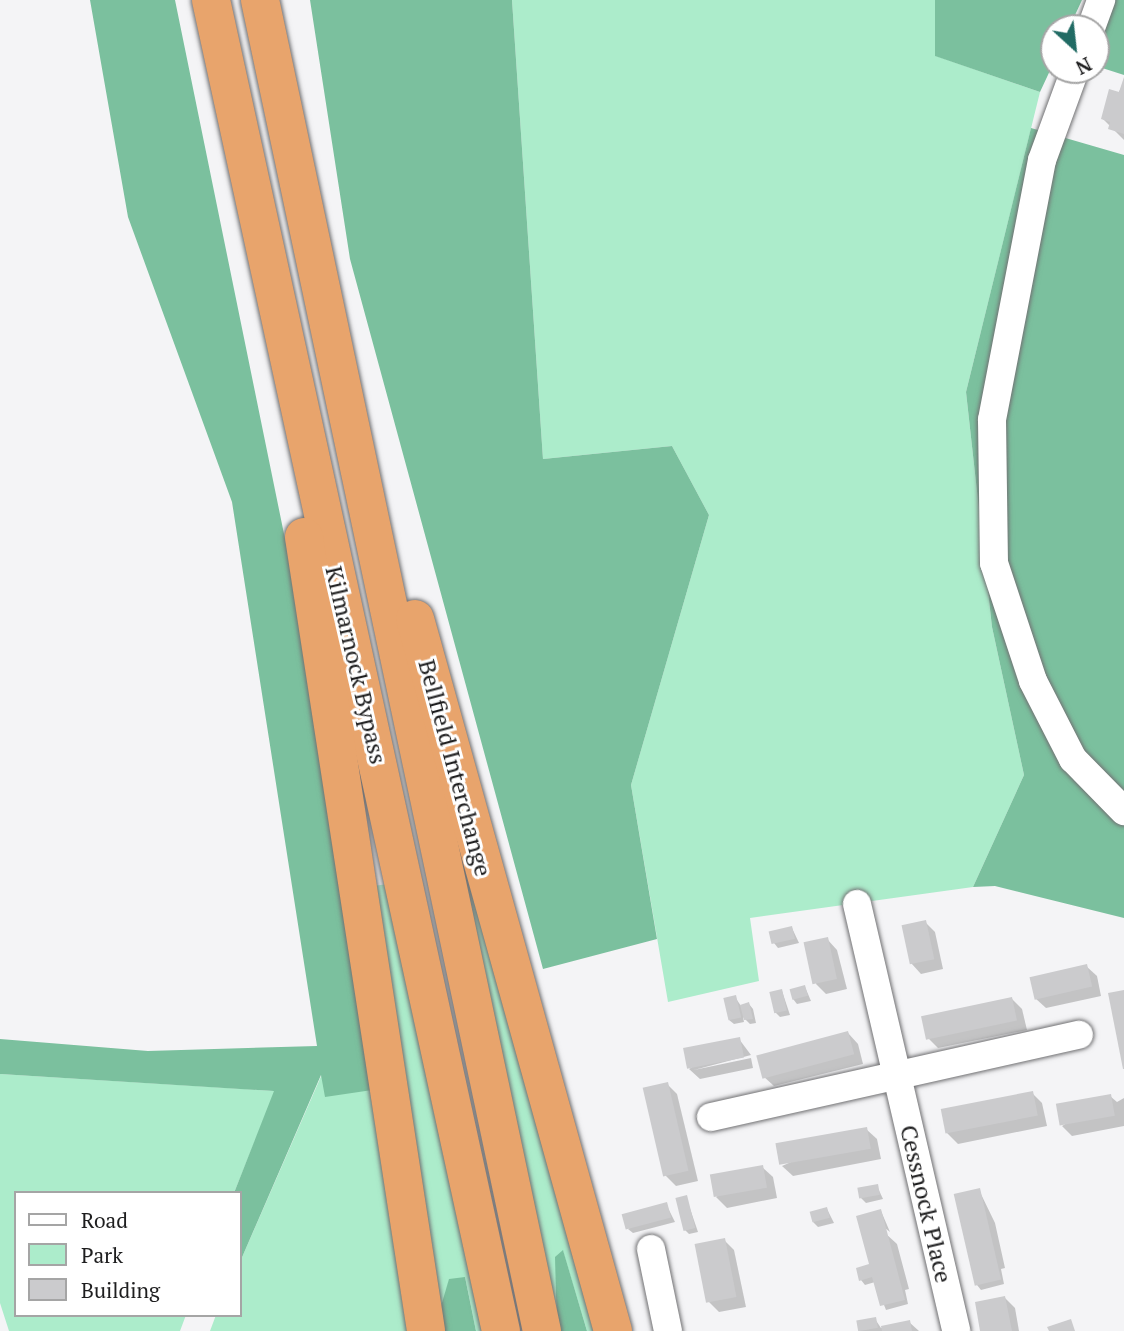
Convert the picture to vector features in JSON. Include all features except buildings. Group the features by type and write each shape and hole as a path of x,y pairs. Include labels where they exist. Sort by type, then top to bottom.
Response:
{"highway":[{"name":"Kilmarnock Bypass","path":"211,0 501,1331"},
{"name":"Kilmarnock Bypass","path":"260,0 542,1331"},
{"path":"250,188 426,1331"},
{"name":"Bellfield Interchange","path":"304,204 489,893 613,1331"}],"street":[{"path":"1070,84 1042,160 992,420 995,563 1033,681 1073,759 1124,811"},
{"name":"Cessnock Place","path":"857,904 956,1331"},
{"path":"711,1117 896,1078 1079,1035"},
{"path":"651,1249 668,1331"}],"green space":[{"path":"90,0 175,0 343,823 379,1089 325,1097 321,1075 242,1257 242,1191 235,1191 274,1091 0,1074 0,1039 148,1051 317,1046 232,502 128,217"},
{"path":"310,0 512,0 543,459 672,446 709,515 631,785 657,939 543,969 350,259"},
{"path":"512,0 935,0 936,56 1040,92 966,392 992,627 1024,775 973,887 750,918 759,981 668,1002 631,785 709,515 672,446 543,459"},
{"path":"935,0 1082,0 1076,14 1040,14 1040,84 1044,84 1040,92 935,56"},
{"path":"1110,0 1124,0 1124,75 1110,70 1110,14 1105,14"},
{"path":"1031,128 1124,155 1124,918 995,886 973,887 1024,775 992,627 966,392"},
{"path":"470,871 598,1331 587,1331 563,1251 554,1317 458,875"},
{"path":"389,884 487,1331 476,1331 465,1277 439,1313 372,886"},
{"path":"0,1074 275,1091 235,1191 14,1191 14,1317 185,1317 180,1331 9,1331 0,1303"},
{"path":"322,1074 379,1089 416,1331 210,1331 215,1317 242,1317 242,1257"},
{"path":"563,1250 587,1331 557,1331 555,1257"},
{"path":"465,1277 476,1331 442,1331 439,1313 449,1279"}]}
